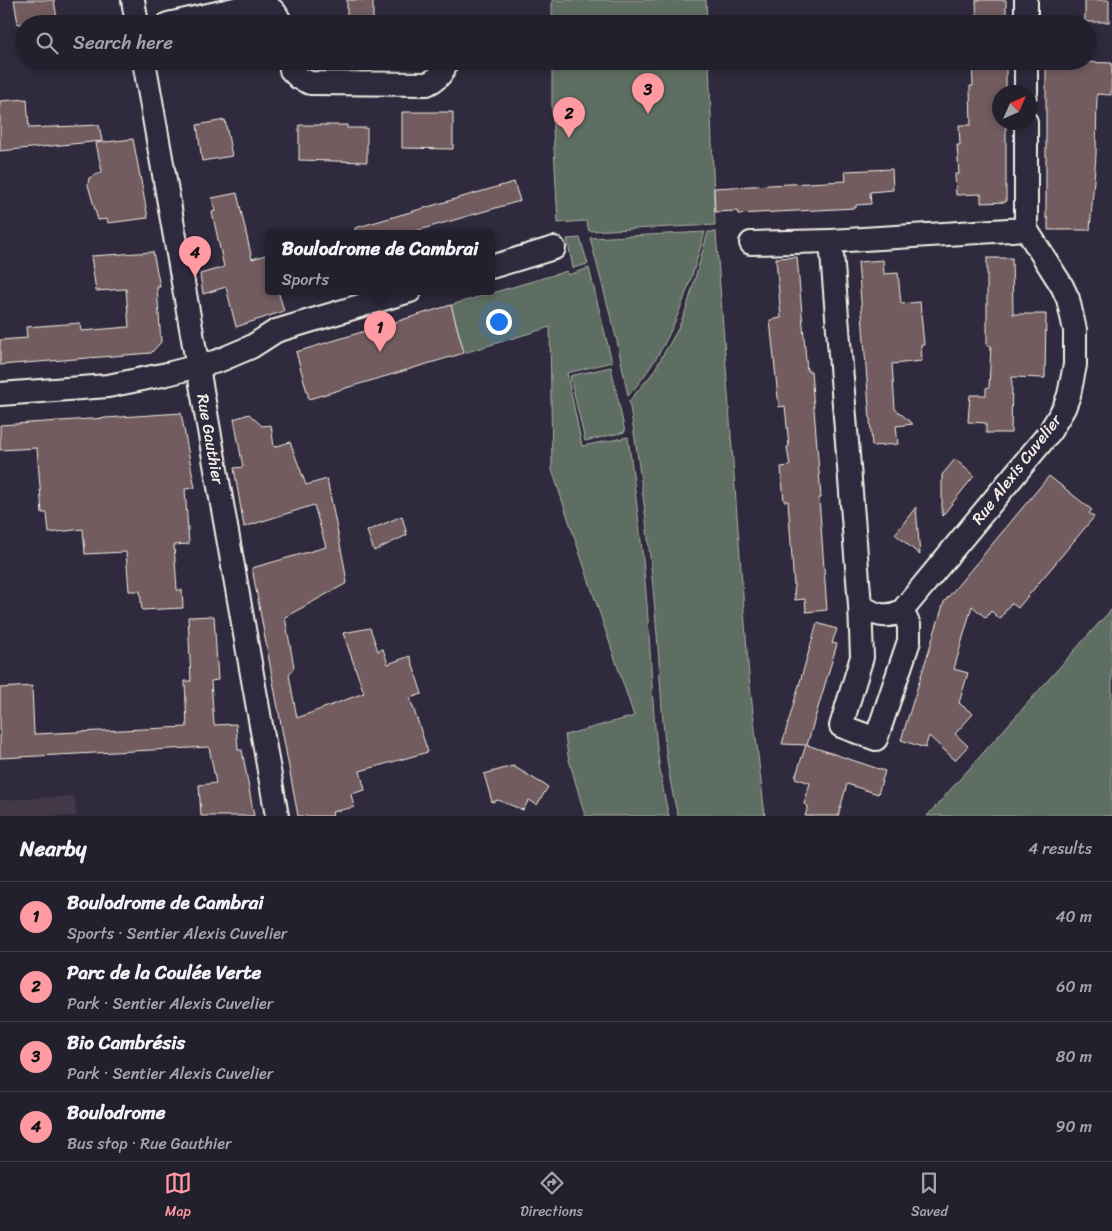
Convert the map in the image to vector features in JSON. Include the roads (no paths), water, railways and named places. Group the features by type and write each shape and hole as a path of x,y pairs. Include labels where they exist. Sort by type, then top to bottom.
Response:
{"street":[{"path":"133,0 136,15"},
{"path":"1026,0 1026,15"},
{"path":"208,15 257,4 268,6 278,15"},
{"name":"Rue Gauthier","path":"146,70 277,816"},
{"path":"291,70 299,78 322,85 427,84 436,80 443,70"},
{"path":"1026,70 1026,85"},
{"path":"751,243 831,241 1026,229 1026,130"},
{"name":"Rue Alexis Cuvelier","path":"902,611 1049,432 1064,408 1069,395 1076,348 1073,315 1068,299 1054,270 1026,229"},
{"path":"831,241 860,605 862,657 841,726 876,739 908,641 909,625 902,611 895,614 880,615 860,605"},
{"path":"495,265 554,248"},
{"path":"0,394 108,386 218,361 251,347 276,331 397,295"}],"place":[{"name":"Bio Cambrésis","path":"648,114"},
{"name":"Parc de la Coulée Verte","path":"569,138"},
{"name":"Boulodrome","path":"195,277"},
{"name":"Boulodrome de Cambrai","path":"380,352"}]}
